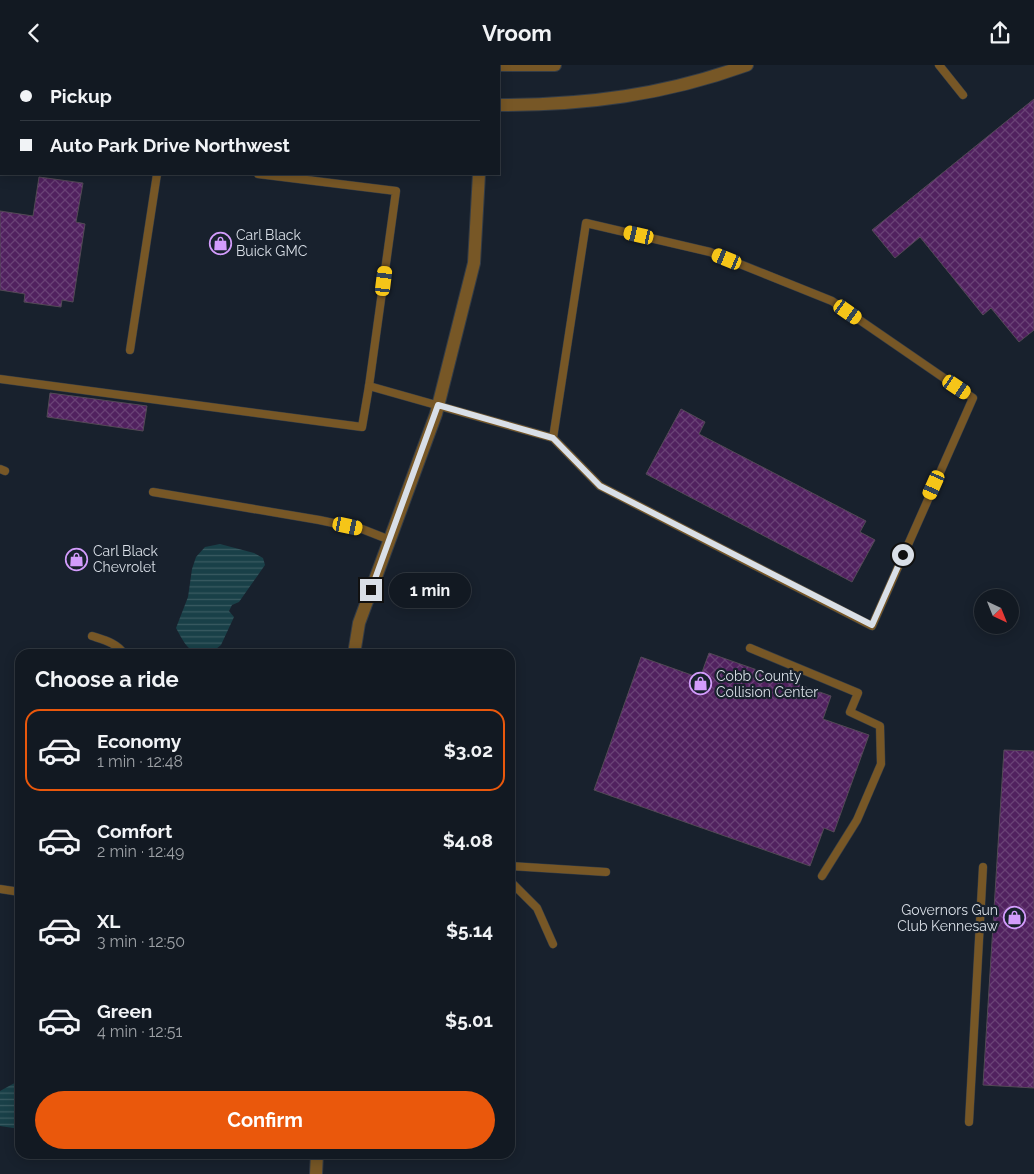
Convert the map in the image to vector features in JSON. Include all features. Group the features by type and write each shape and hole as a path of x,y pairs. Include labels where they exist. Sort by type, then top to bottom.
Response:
{"street":[{"path":"482,65 555,65"},
{"path":"500,105 554,105 613,99 680,86 747,65"},
{"path":"355,649 359,623 438,405 474,263 479,175"},
{"path":"316,1174 317,1159"}],"lane":[{"path":"939,65 964,95"},
{"path":"130,350 157,175"},
{"path":"0,379 362,427 370,387 396,191 266,175"},
{"path":"370,387 553,438 600,486 872,625 973,398 832,301 710,251 586,223 553,438"},
{"path":"153,492 319,519 362,529 390,540"},
{"path":"92,636 106,640 121,649"},
{"path":"750,648 858,693 850,712 880,727 881,765 857,820 822,876"},
{"path":"515,866 606,872"},
{"path":"969,1122 983,867"},
{"path":"515,886 537,908 553,944"},
{"path":"0,889 15,891"}],"shaded area":[{"path":"220,544 254,553 263,558 265,565 239,602 232,605 229,611 234,617 221,645 216,649 190,649 176,628 188,597 192,569 196,557 205,547"},
{"path":"15,1083 15,1128 0,1126 0,1091"}],"building":[{"path":"1034,99 1034,330 1019,342 991,308 983,315 920,237 895,258 872,230"},
{"path":"39,177 83,183 76,222 85,224 73,302 62,300 61,307 24,302 25,294 0,290 0,211 33,216"},
{"path":"50,393 147,406 143,431 47,417"},
{"path":"681,409 705,422 699,434 866,521 860,532 875,540 852,582 646,474"},
{"path":"709,653 831,696 823,719 869,735 834,832 824,828 810,866 594,790 641,657 700,678"},
{"name":"Governors Gun Club Kennesaw","path":"1004,750 1034,751 1034,1088 983,1085"}],"place":[{"name":"Carl Black Buick GMC","path":"220,243"},
{"name":"Carl Black Chevrolet","path":"77,559"},
{"name":"Cobb County Collision Center","path":"700,684"},
{"name":"Governors Gun Club Kennesaw","path":"1014,918"}],"route":[{"path":"371,590 438,405 553,438 600,486 872,625 903,555"}]}
